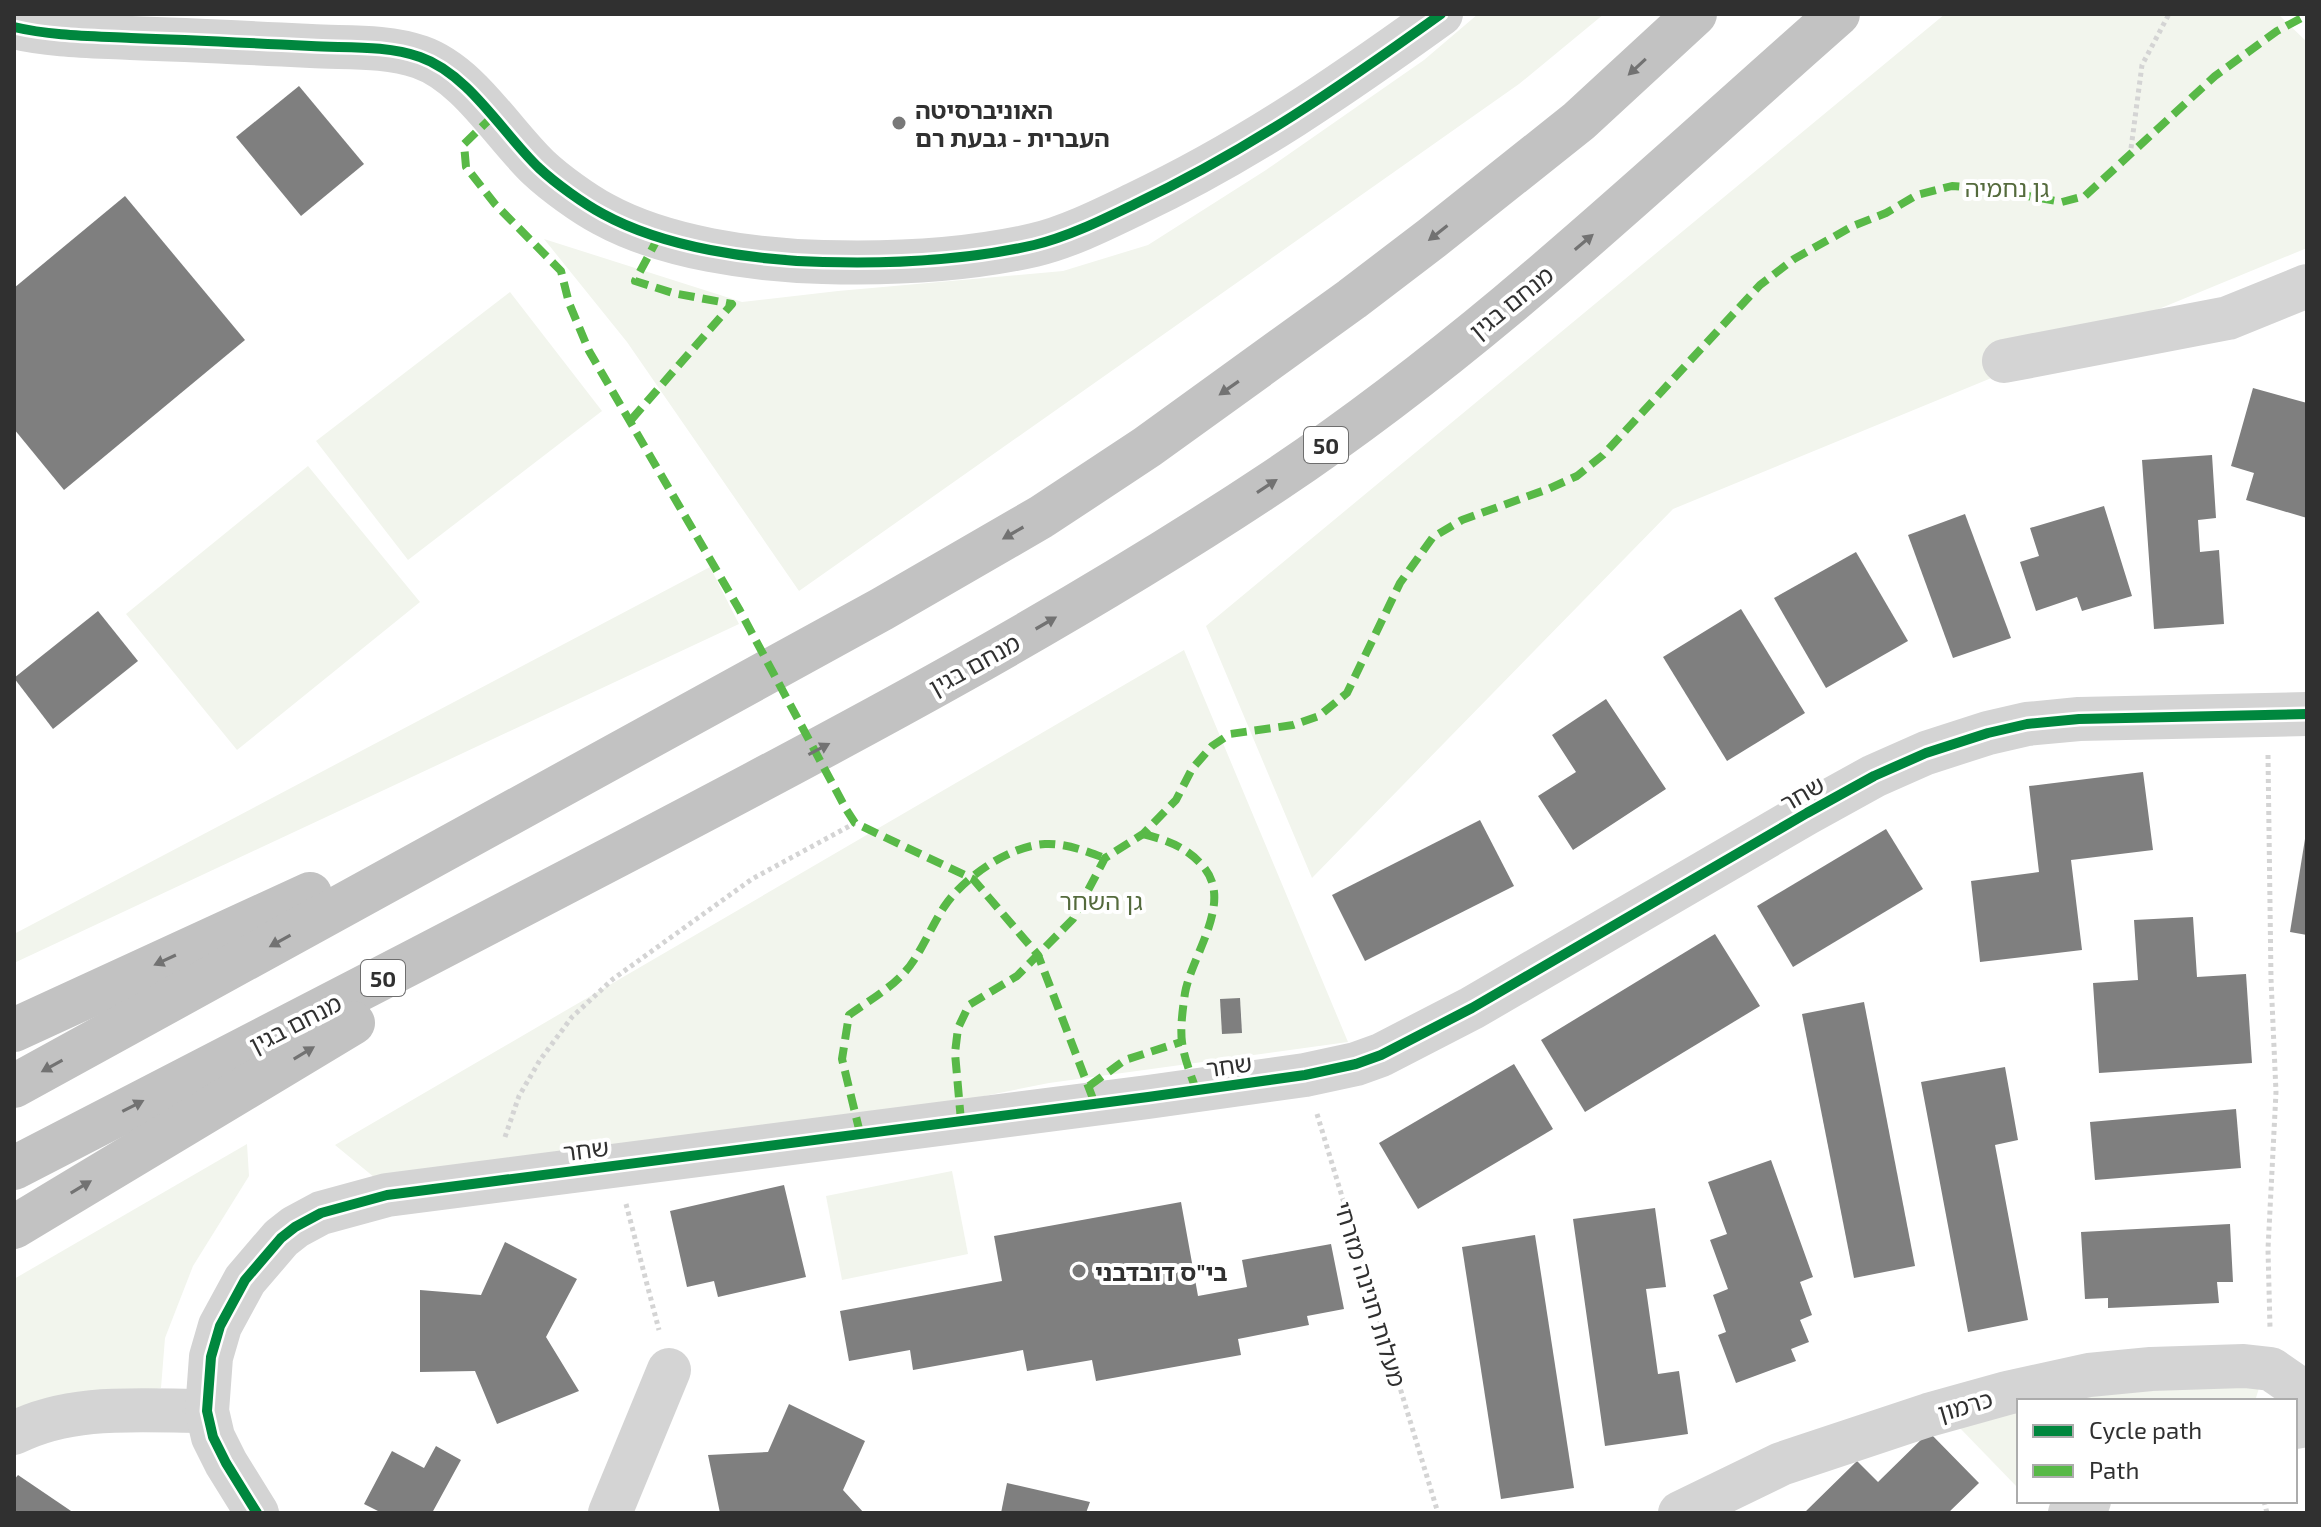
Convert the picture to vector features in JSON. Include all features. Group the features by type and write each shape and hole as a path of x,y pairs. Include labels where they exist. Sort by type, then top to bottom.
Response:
{"highway":[{"path":"14,1086 643,742 1041,517 1147,447 1352,299 1579,121 1695,14"},
{"name":"מנחם בגין","path":"14,1168 750,786 983,660 1157,557 1280,477 1386,402 1501,312 1614,216 1838,14"},
{"path":"14,1030 643,742"},
{"path":"14,1227 750,786"}],"street":[{"path":"30,25 374,49 420,57 438,65 456,80 540,169 602,214 659,236 722,253 798,261 883,263 966,257 1038,244 1117,213 1188,179 1263,137 1441,14"},
{"path":"2004,361 2228,318 2307,286"},
{"name":"שחר","path":"207,1411 211,1357 220,1326 245,1280 281,1238 295,1227 346,1204 387,1195 1305,1075 1356,1064 1421,1036 1555,962 1834,798 1926,753 2027,724 2079,719 2288,714"},
{"name":"כרמון","path":"1680,1513 1781,1464 1928,1415 2007,1393 2089,1375 2151,1369 2244,1366 2271,1369"},
{"path":"2271,1369 2307,1394"},
{"path":"610,1513 669,1370"},
{"path":"14,1433 39,1420 78,1413 207,1411 213,1437 257,1513"}],"path":[{"path":"2130,156 2142,65 2169,14"},
{"path":"2271,1369 2268,1249 2276,1092 2271,963 2288,714"},
{"path":"497,1181 500,1152 519,1096 540,1060 572,1017 613,979 752,879 855,823"},
{"path":"617,1165 669,1370"}],"green space":[{"path":"1478,14 1604,14 1519,84 799,591 627,342 544,239 742,302 1063,271 1148,245 1266,170 1424,60"},
{"name":"גן נחמיה","path":"1945,14 2278,14 2307,42 2307,248 1673,509 1312,878 1206,626"},
{"path":"510,292 602,411 408,560 316,441"},
{"path":"308,466 420,602 237,750 126,614"},
{"path":"710,567 739,624 14,963 14,934"},
{"name":"גן השחר","path":"1184,650 1348,1042 1049,1083 414,1210 335,1145"},
{"path":"247,1144 249,1176 193,1266 165,1338 161,1388 14,1416 14,1279"},
{"path":"952,1171 968,1254 842,1280 826,1196"},
{"path":"2260,1385 2256,1399 2048,1399 2061,1395"},
{"path":"2017,1409 2017,1487 1958,1426"}],"building":[{"path":"299,86 364,164 301,216 236,137"},
{"path":"125,196 245,340 64,490 14,429 14,288"},
{"path":"2253,388 2307,403 2307,518 2246,500 2254,473 2231,466"},
{"path":"2212,455 2216,518 2198,520 2200,552 2219,550 2224,624 2154,629 2142,460"},
{"path":"2104,506 2132,596 2082,611 2077,597 2036,611 2020,562 2039,556 2030,528"},
{"path":"1965,514 2011,638 1953,658 1908,535"},
{"path":"1856,552 1908,641 1826,688 1774,598"},
{"path":"1741,609 1805,713 1727,761 1663,657"},
{"path":"98,611 138,661 53,729 14,678"},
{"path":"1606,699 1666,789 1573,850 1538,796 1576,772 1552,735"},
{"path":"2143,772 2153,850 2071,860 2082,950 1980,962 1971,881 2039,872 2029,786"},
{"path":"1480,820 1514,886 1365,961 1332,895"},
{"path":"1886,829 1923,889 1793,967 1757,906"},
{"path":"2307,839 2307,935 2290,932"},
{"path":"2193,917 2197,977 2246,974 2252,1063 2099,1073 2093,983 2138,980 2134,920"},
{"path":"1715,934 1760,1006 1585,1112 1541,1040"},
{"path":"1240,998 1242,1033 1222,1034 1220,999"},
{"path":"1864,1002 1915,1266 1854,1278 1802,1014"},
{"path":"1514,1064 1553,1129 1418,1209 1379,1143"},
{"path":"2005,1067 2018,1140 1995,1145 2028,1320 1968,1332 1921,1082"},
{"path":"2236,1109 2241,1168 2095,1180 2090,1122"},
{"path":"1771,1160 1813,1277 1800,1282 1812,1315 1800,1320 1809,1342 1791,1349 1796,1361 1736,1383 1718,1335 1726,1332 1713,1295 1728,1289 1710,1240 1727,1234 1708,1182"},
{"path":"784,1185 806,1277 718,1297 714,1281 687,1287 670,1211"},
{"path":"1181,1202 1198,1296 1247,1287 1242,1260 1331,1244 1344,1309 1307,1316 1309,1325 1238,1339 1241,1355 1096,1381 1092,1360 1027,1371 1023,1350 913,1370 910,1350 849,1361 840,1311 1002,1281 994,1236"},
{"path":"1655,1208 1666,1287 1646,1289 1658,1374 1679,1371 1688,1434 1605,1446 1573,1219"},
{"path":"2230,1224 2233,1282 2217,1282 2219,1303 2108,1308 2108,1298 2085,1299 2081,1232"},
{"path":"1535,1235 1574,1488 1501,1499 1462,1247"},
{"path":"505,1242 577,1279 546,1337 579,1391 497,1424 475,1371 420,1372 420,1290 481,1295"},
{"path":"789,1404 865,1441 843,1490 864,1513 720,1513 708,1455 768,1452"},
{"path":"1929,1432 1979,1483 1948,1513 1804,1513 1857,1461 1878,1482"},
{"path":"436,1446 461,1460 432,1513 377,1513 364,1504 392,1451 424,1468"},
{"path":"18,1475 74,1513 14,1513 14,1480"},
{"path":"1007,1483 1090,1502 1086,1513 1001,1513"}],"marked path":[{"path":"961,1121 955,1053 958,1028 969,1005 1017,976 1073,919 1105,858 1143,834 1176,800 1192,769 1212,746 1230,734 1293,725 1319,716 1347,693 1400,583 1433,537 1462,520 1577,476 1603,455 1760,285 1794,259 1917,195 1952,186 2062,202 2085,196 2215,76 2277,31 2307,15"},
{"path":"493,116 464,144 466,167 495,204 561,271 569,303 589,351 739,609 846,809 855,823 973,879 1038,955 1095,1104"},
{"path":"631,420 732,304 673,293 635,281 659,236"},
{"path":"1143,834 1176,845 1189,853 1211,879 1213,911 1189,978 1182,1018 1183,1048 1196,1090"},
{"path":"860,1133 842,1059 849,1015 908,969 953,896 988,865 1031,846 1060,845 1105,858"},
{"path":"1089,1086 1125,1060 1181,1042"}],"cycle path":[{"path":"14,27 72,35 366,48 407,53 438,65 454,77 561,187 627,226 681,244 739,255 796,261 876,262 955,258 1008,250 1047,242 1086,227 1176,184 1255,140 1441,14"},
{"path":"257,1513 213,1437 207,1411 211,1357 220,1326 245,1280 281,1238 321,1213 387,1195 1148,1097 1305,1075 1356,1064 1381,1055 1472,1008 1807,813 1874,776 1926,753 2027,724 2079,719 2307,714"}],"place":[{"name":"האוניברסיטה העברית - גבעת רם","path":"899,123"},
{"name":"בי\"ס דובדבני","path":"1079,1271"}]}
